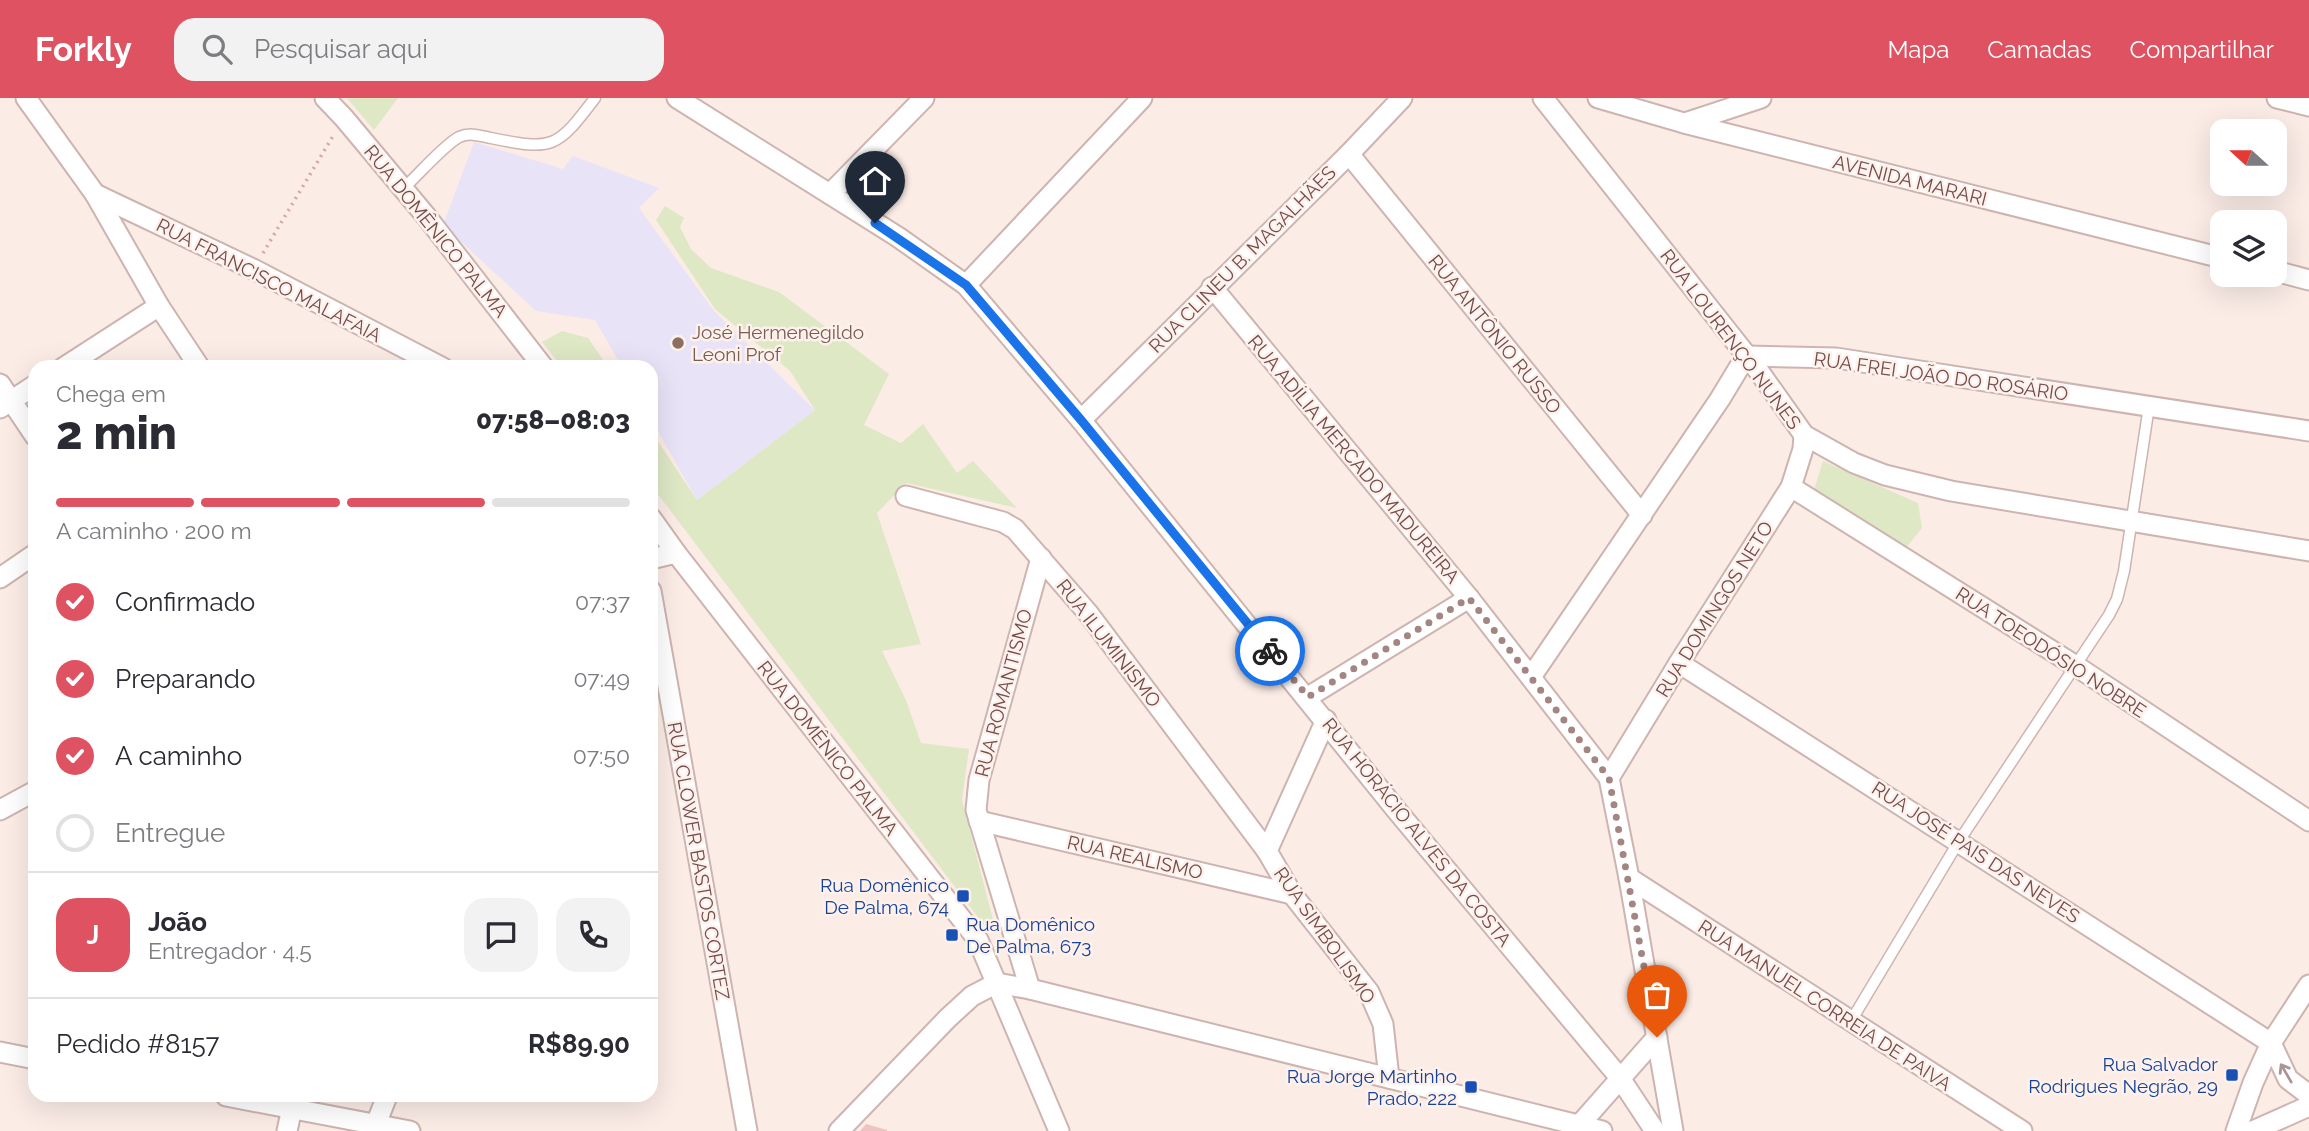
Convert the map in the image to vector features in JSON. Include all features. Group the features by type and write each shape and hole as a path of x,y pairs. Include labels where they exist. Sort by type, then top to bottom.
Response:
{"street":[{"path":"26,98 94,194 159,306 195,360"},
{"name":"RUA DOMÊNICO PALMA","path":"325,98 403,189 538,360"},
{"name":"RUA HORÁCIO ALVES DA COSTA","path":"677,98 830,194 966,285 1081,420 1308,697 1398,812 1620,1078 1655,1131"},
{"path":"830,194 924,98"},
{"path":"966,285 1142,98"},
{"name":"RUA CLINEU B. MAGALHÃES","path":"1081,420 1402,98"},
{"name":"RUA LOURENÇO NUNES","path":"1543,98 1758,370 1804,435 1854,463 1885,475 1951,491 2309,551"},
{"name":"AVENIDA MARARI","path":"1598,98 1684,123 2210,255"},
{"path":"1684,123 1760,98"},
{"path":"2277,98 2309,106"},
{"name":"RUA ANTÔNIO RUSSO","path":"1349,154 1642,515"},
{"name":"RUA FRANCISCO MALAFAIA","path":"94,194 253,270 427,360"},
{"path":"2287,274 2309,280"},
{"name":"RUA ADÍLIA MERCADO MADUREIRA","path":"1212,287 1469,598 1609,778 1673,1131"},
{"path":"75,360 159,306"},
{"path":"1531,677 1720,400 1745,356"},
{"name":"RUA FREI JOÃO DO ROSÁRIO","path":"1745,356 1836,358 2309,431"},
{"path":"28,388 4,397 28,427"},
{"name":"RUA DOMINGOS NETO","path":"1609,778 1791,487 1800,462 1804,435"},
{"name":"RUA TOEODÓSIO NOBRE","path":"1791,487 2076,666 2309,821"},
{"name":"RUA ILUMINISMO","path":"906,496 1003,523 1015,529 1127,663 1267,851"},
{"name":"RUA DOMÊNICO PALMA","path":"658,528 978,940 1059,1131"},
{"path":"658,557 676,553"},
{"name":"RUA ROMANTISMO","path":"1030,989 976,810 979,780 1041,558"},
{"path":"0,578 28,559"},
{"path":"1308,697 1469,598"},
{"name":"RUA CLOWER BASTOS CORTEZ","path":"658,630 747,1131"},
{"name":"RUA JOSÉ PAIS DAS NEVES","path":"1679,663 2271,1043"},
{"name":"RUA SIMBOLISMO","path":"1326,720 1267,851 1292,894 1369,992 1383,1024 1389,1078"},
{"path":"0,810 28,795"},
{"name":"RUA REALISMO","path":"979,821 1292,894"},
{"name":"RUA MANUEL CORREIA DE PAIVA","path":"1629,878 2022,1131"},
{"path":"839,1131 948,1018 972,996 997,983 1030,989 1587,1129 1620,1078 1657,1037"},
{"path":"2236,1131 2271,1043 2309,985"},
{"path":"2271,1043 2288,1079 2309,1095"},
{"path":"0,1052 28,1058"},
{"path":"259,1102 292,1108 381,1111 410,1131"},
{"path":"2253,1131 2309,1106"},
{"path":"287,1131 292,1108"}],"lane":[{"path":"403,189 460,137 476,135 528,146 548,145 570,131 595,98"},
{"path":"1851,1021 1959,841 2076,666 2117,599 2149,406"}],"path":[{"path":"253,270 344,118"}],"shaded area":[{"name":"José Hermenegildo Leoni Prof","path":"474,142 563,169 573,156 659,188 639,208 714,311 815,410 697,500 658,431 658,360 618,360 595,320 536,311 443,225"}],"green space":[{"path":"347,98 398,98 374,130"},
{"path":"665,206 684,218 680,227 691,249 711,268 779,292 889,374 864,425 901,443 923,424 957,473 973,461 1017,508 906,483 877,513 921,644 882,651 906,700 921,743 969,749 962,800 994,923 986,928 658,494 658,442 697,500 815,410 790,371 715,309 656,220"},
{"path":"562,331 588,338 603,360 556,360 542,342"},
{"path":"1823,461 1918,503 1922,528 1896,560 1809,506"}],"building":[{"path":"866,1124 887,1130 887,1131 860,1131"}],"way so far":[{"path":"1270,651 1308,697 1469,598 1609,778 1657,1037"}],"place":[{"name":"José Hermenegildo Leoni Prof","path":"678,343"},
{"name":"Rua Domênico De Palma, 674","path":"963,896"},
{"name":"Rua Domênico De Palma, 673","path":"952,935"},
{"name":"Rua Salvador Rodrigues Negrão, 29","path":"2232,1075"},
{"name":"Rua Jorge Martinho Prado, 222","path":"1471,1087"}],"route":[{"path":"875,223 966,285 1081,420 1270,651"}]}
